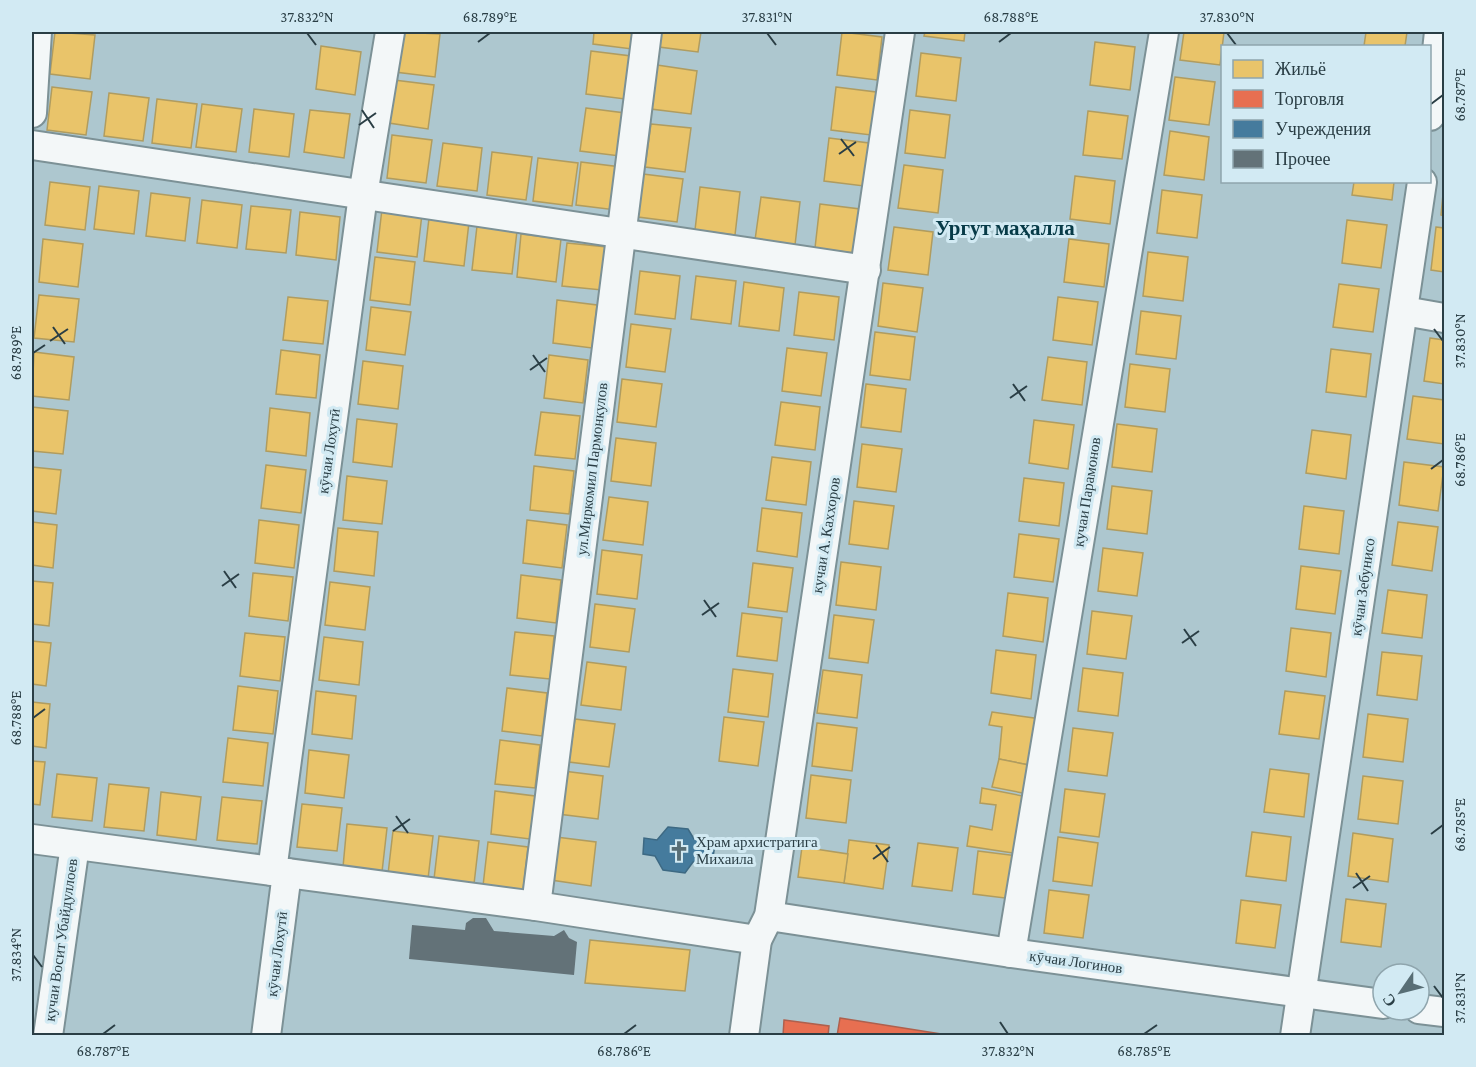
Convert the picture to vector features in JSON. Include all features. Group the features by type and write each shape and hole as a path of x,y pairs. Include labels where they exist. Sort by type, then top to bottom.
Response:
{"street":[{"path":"32,96 38,32"},
{"name":"кӯчаи Лохутӣ","path":"266,1035 280,872 363,195 390,32"},
{"name":"ул.Миркомил Пармонкулов","path":"536,906 647,32"},
{"name":"кучаи А. Каххоров","path":"744,1035 763,928 866,270 900,32"},
{"name":"кучаи Парамонов","path":"1011,953 1164,32"},
{"path":"1431,112 1439,82 1439,32"},
{"path":"32,145 866,270"},
{"name":"кӯчаи Зебунисо","path":"1295,1035 1422,183"},
{"path":"1404,311 1444,318"},
{"name":"кучаи Восит Убайдуллоев","path":"32,839 536,906"},
{"name":"кучаи Восит Убайдуллоев","path":"48,1035 75,845"},
{"name":"кӯчаи Логинов","path":"536,906 1011,953 1371,1002"}],"building: Жильё":[{"path":"55,32 95,35 90,79 50,74"},
{"path":"400,32 440,34 435,77 395,72"},
{"path":"594,32 635,32 632,49 593,44"},
{"path":"661,32 701,32 698,52 659,47"},
{"path":"842,32 882,37 877,80 837,75"},
{"path":"925,32 965,32 964,41 924,36"},
{"path":"1184,32 1224,32 1220,65 1180,60"},
{"path":"1366,32 1407,32 1405,45 1364,45"},
{"path":"1095,42 1135,47 1130,90 1090,85"},
{"path":"321,46 361,52 355,95 316,89"},
{"path":"591,51 631,56 625,99 586,94"},
{"path":"921,53 961,58 956,101 916,96"},
{"path":"657,65 697,71 691,114 651,109"},
{"path":"1175,77 1215,82 1209,125 1169,120"},
{"path":"394,80 434,85 428,129 389,123"},
{"path":"52,87 92,92 86,135 47,130"},
{"path":"836,87 876,92 871,135 831,130"},
{"path":"109,93 149,98 143,141 104,136"},
{"path":"157,99 197,104 191,148 152,143"},
{"path":"202,104 242,109 236,152 196,147"},
{"path":"586,108 625,113 620,156 580,151"},
{"path":"254,109 294,114 289,157 249,152"},
{"path":"310,110 350,114 344,158 304,152"},
{"path":"910,110 950,115 945,158 905,153"},
{"path":"1088,111 1128,116 1122,159 1083,155"},
{"path":"651,124 691,128 685,172 645,167"},
{"path":"1170,131 1209,137 1204,180 1164,175"},
{"path":"392,135 432,140 426,183 387,178"},
{"path":"829,138 869,143 864,186 824,181"},
{"path":"443,143 482,148 477,191 437,186"},
{"path":"492,152 532,157 526,200 487,195"},
{"path":"538,158 578,163 572,206 533,201"},
{"path":"581,162 621,167 616,210 576,205"},
{"path":"904,165 943,170 938,213 898,208"},
{"path":"643,174 683,179 677,222 638,217"},
{"path":"1075,176 1115,181 1110,224 1070,219"},
{"path":"50,182 90,187 85,230 45,225"},
{"path":"1354,183 1394,183 1392,200 1352,195"},
{"path":"1444,184 1444,216 1441,215"},
{"path":"99,186 139,191 134,234 94,229"},
{"path":"700,187 740,192 735,235 695,230"},
{"path":"1162,190 1202,195 1197,238 1157,233"},
{"path":"151,193 190,198 185,241 146,236"},
{"path":"761,197 800,202 795,245 755,240"},
{"path":"202,200 242,205 237,248 197,243"},
{"path":"820,204 860,209 854,253 815,248"},
{"path":"251,206 291,210 286,253 246,249"},
{"path":"382,209 422,214 417,257 377,252"},
{"path":"300,212 340,217 336,260 296,255"},
{"path":"429,218 469,222 464,266 424,261"},
{"path":"1347,220 1387,225 1381,268 1342,263"},
{"path":"477,226 517,231 512,274 472,270"},
{"path":"894,227 933,232 928,275 888,270"},
{"path":"1436,227 1444,228 1444,272 1431,270"},
{"path":"521,234 561,239 556,282 517,277"},
{"path":"43,239 83,244 78,287 39,282"},
{"path":"1069,239 1109,244 1104,287 1064,282"},
{"path":"567,243 607,247 602,290 562,286"},
{"path":"1148,252 1188,257 1183,301 1143,296"},
{"path":"375,257 415,262 410,305 370,300"},
{"path":"640,271 680,276 675,319 635,314"},
{"path":"696,276 736,281 731,324 691,319"},
{"path":"744,282 784,288 779,331 739,326"},
{"path":"883,283 923,288 917,332 878,326"},
{"path":"1339,284 1379,289 1373,332 1333,327"},
{"path":"799,292 839,297 834,340 794,335"},
{"path":"39,295 79,299 74,342 34,338"},
{"path":"288,297 328,301 323,344 283,340"},
{"path":"1058,297 1098,302 1092,345 1053,340"},
{"path":"557,300 597,305 592,348 553,343"},
{"path":"371,307 411,312 405,355 366,350"},
{"path":"1141,311 1181,316 1176,359 1136,354"},
{"path":"631,324 671,329 665,372 626,367"},
{"path":"875,332 915,337 910,380 870,375"},
{"path":"1430,338 1444,340 1444,384 1424,381"},
{"path":"787,348 827,353 821,396 782,391"},
{"path":"1331,349 1371,354 1366,397 1326,392"},
{"path":"281,350 320,355 316,398 276,394"},
{"path":"34,352 74,357 69,400 32,396"},
{"path":"549,355 588,360 583,403 544,398"},
{"path":"1048,357 1087,362 1082,405 1042,400"},
{"path":"363,361 403,366 398,409 358,404"},
{"path":"1130,364 1170,369 1165,412 1125,407"},
{"path":"622,379 662,384 656,427 617,422"},
{"path":"866,384 906,389 901,432 861,427"},
{"path":"1413,396 1444,400 1444,444 1407,439"},
{"path":"781,402 820,407 815,450 775,445"},
{"path":"32,407 68,411 63,454 32,451"},
{"path":"270,408 310,413 306,456 266,451"},
{"path":"541,412 580,416 575,459 535,455"},
{"path":"357,419 397,424 392,467 353,462"},
{"path":"1034,420 1074,425 1068,469 1029,463"},
{"path":"1117,424 1157,429 1152,472 1112,467"},
{"path":"1312,430 1351,435 1346,479 1306,473"},
{"path":"616,438 656,443 651,486 611,481"},
{"path":"862,444 902,449 896,492 857,487"},
{"path":"772,457 811,462 806,505 766,500"},
{"path":"1404,462 1444,467 1438,511 1399,505"},
{"path":"266,465 306,470 301,513 261,508"},
{"path":"534,466 574,471 569,514 530,510"},
{"path":"32,467 61,470 56,514 32,511"},
{"path":"347,476 387,481 382,524 343,520"},
{"path":"1024,478 1064,483 1059,526 1019,521"},
{"path":"1112,486 1152,491 1147,534 1107,529"},
{"path":"609,497 648,502 643,545 603,540"},
{"path":"854,501 894,506 888,549 849,544"},
{"path":"1304,506 1344,511 1339,554 1299,549"},
{"path":"762,508 802,513 797,557 757,551"},
{"path":"259,520 299,525 294,568 255,563"},
{"path":"527,520 567,525 562,568 523,563"},
{"path":"32,522 57,525 53,568 32,565"},
{"path":"1398,522 1438,527 1432,571 1392,565"},
{"path":"338,528 378,532 374,576 334,571"},
{"path":"1019,534 1059,539 1053,582 1014,577"},
{"path":"1103,548 1143,553 1137,596 1098,591"},
{"path":"602,550 642,555 637,599 597,594"},
{"path":"841,562 881,567 876,610 836,605"},
{"path":"753,563 793,568 787,612 748,607"},
{"path":"1301,566 1341,571 1335,614 1296,609"},
{"path":"253,573 293,577 288,621 249,616"},
{"path":"521,575 561,580 556,623 517,618"},
{"path":"32,581 53,583 49,626 32,624"},
{"path":"330,582 370,587 365,630 325,625"},
{"path":"1388,590 1427,595 1422,638 1382,633"},
{"path":"1008,593 1048,598 1043,642 1003,636"},
{"path":"595,604 635,609 629,652 590,647"},
{"path":"1092,611 1132,616 1126,659 1087,654"},
{"path":"742,613 782,618 777,661 737,656"},
{"path":"834,615 874,620 868,663 829,658"},
{"path":"1291,628 1331,633 1326,677 1286,671"},
{"path":"515,632 554,636 550,679 510,675"},
{"path":"245,633 285,637 280,681 240,676"},
{"path":"324,637 363,642 359,685 319,680"},
{"path":"32,641 51,643 46,686 32,684"},
{"path":"996,650 1036,655 1031,699 991,693"},
{"path":"1382,652 1422,656 1417,700 1377,695"},
{"path":"587,662 626,667 621,710 581,705"},
{"path":"1083,668 1123,673 1118,716 1078,711"},
{"path":"733,669 773,674 768,717 728,712"},
{"path":"823,670 862,675 857,718 817,713"},
{"path":"238,686 278,691 273,734 233,730"},
{"path":"507,688 547,693 542,736 502,731"},
{"path":"316,691 356,696 352,739 312,734"},
{"path":"1285,691 1325,696 1319,739 1279,734"},
{"path":"32,702 50,704 46,748 32,746"},
{"path":"992,712 1041,719 1034,766 999,759 1002,727 989,725"},
{"path":"1368,714 1408,719 1403,762 1363,757"},
{"path":"724,717 764,722 758,766 719,761"},
{"path":"575,719 615,724 609,767 569,762"},
{"path":"817,723 857,728 852,771 812,766"},
{"path":"1073,728 1113,733 1107,776 1068,771"},
{"path":"228,738 268,743 263,786 223,782"},
{"path":"500,740 540,745 535,788 495,784"},
{"path":"309,750 349,755 344,798 305,793"},
{"path":"999,759 1034,766 1028,794 992,787"},
{"path":"32,761 45,762 40,805 32,804"},
{"path":"1270,769 1309,774 1304,817 1264,812"},
{"path":"563,771 603,776 598,819 558,814"},
{"path":"57,774 97,778 92,821 52,817"},
{"path":"811,775 851,780 846,823 806,818"},
{"path":"1363,776 1403,781 1398,824 1358,819"},
{"path":"109,784 149,788 144,831 104,827"},
{"path":"982,788 1028,797 1019,854 967,846 970,826 992,830 996,805 980,803"},
{"path":"1065,789 1105,794 1099,837 1060,832"},
{"path":"495,791 535,796 530,839 491,834"},
{"path":"161,792 201,797 196,840 157,835"},
{"path":"222,797 262,801 257,844 217,840"},
{"path":"302,804 342,808 337,851 297,847"},
{"path":"347,824 387,828 382,872 343,867"},
{"path":"393,831 433,836 428,879 388,874"},
{"path":"1252,832 1291,837 1286,881 1246,876"},
{"path":"1353,833 1393,839 1388,882 1348,876"},
{"path":"439,836 479,841 474,884 434,879"},
{"path":"556,837 596,842 591,886 551,880"},
{"path":"1058,837 1098,843 1092,886 1053,881"},
{"path":"849,840 889,845 883,889 844,883"},
{"path":"488,842 528,847 523,890 483,886"},
{"path":"918,843 958,848 952,891 912,886"},
{"path":"802,847 848,854 844,883 798,877"},
{"path":"978,851 1018,856 1013,899 973,894"},
{"path":"1049,890 1089,895 1083,938 1044,933"},
{"path":"1346,899 1386,904 1381,947 1341,942"},
{"path":"1241,900 1281,905 1275,948 1236,943"},
{"path":"590,940 690,950 685,991 585,983"}],"building: Торговля":[{"path":"840,1018 954,1036 837,1036"},
{"path":"784,1020 829,1026 828,1036 783,1036"}],"building: Учреждения":[{"path":"668,827 688,829 694,839 715,844 712,864 693,862 685,873 663,870 655,856 643,854 644,838 657,840"}],"building: Прочее":[{"path":"473,918 486,918 494,931 554,936 564,930 569,938 577,942 574,975 409,959 412,925 465,930 466,923"}],"place":[{"name":"Храм архистратига Михаила","path":"679,851"}],"district":[{"name":"Ургут маҳалла","path":"1005,228"}]}
